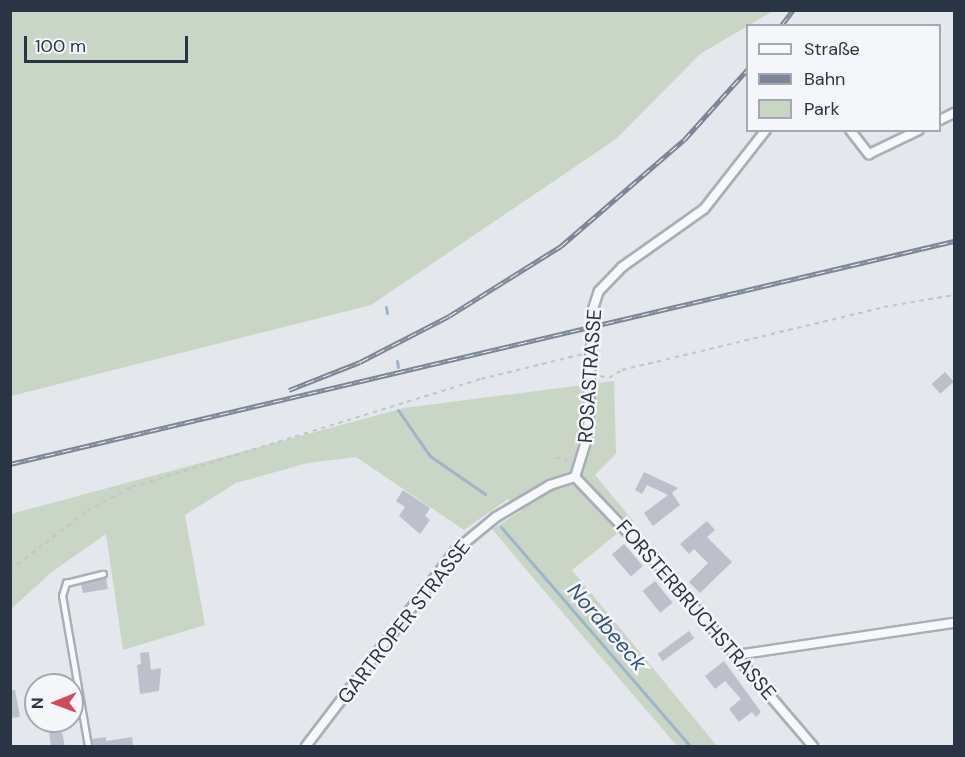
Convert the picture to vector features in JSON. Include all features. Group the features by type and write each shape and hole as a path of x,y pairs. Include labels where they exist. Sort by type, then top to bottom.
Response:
{"street":[{"name":"ROSASTRASSE","path":"575,477 588,435 592,312 599,291 622,267 704,209 763,132"},
{"path":"852,132 869,154 915,132"},
{"name":"FORSTERBRUCHSTRASSE","path":"575,477 606,506 813,747"},
{"name":"GARTROPER STRASSE","path":"306,747 456,550 504,512 550,485 575,477"},
{"path":"736,655 953,620"}],"lane":[{"path":"88,747 62,596 66,583 103,574"}],"path":[{"path":"599,374 609,378 622,370 884,307 954,295"},
{"path":"10,570 87,511 132,487 481,379 591,352"},
{"path":"555,458 565,458 575,477"}],"green space":[{"path":"11,10 773,10 751,24 746,24 746,27 700,54 616,139 371,305 11,396"},
{"path":"614,381 616,454 595,475 633,521 572,570 717,746 677,746 562,612 492,529 521,511 508,499 464,530 356,457 308,463 236,483 185,515 205,625 123,650 106,534 53,571 11,609 11,514 404,408"}],"building":[{"path":"945,372 954,382 940,394 932,384"},
{"path":"644,472 678,488 672,493 680,505 653,526 644,513 668,495 647,485 642,494 635,490"},
{"path":"403,490 430,508 425,516 430,520 420,534 399,516 405,507 396,501"},
{"path":"707,521 715,530 707,537 732,562 700,593 689,582 708,563 694,549 689,554 680,544"},
{"path":"624,544 643,566 631,576 612,554"},
{"path":"106,578 108,589 83,593 81,584"},
{"path":"655,581 673,603 660,613 643,591"},
{"path":"689,631 694,638 663,661 657,654"},
{"path":"149,652 151,670 161,668 159,691 140,694 137,665 141,664 140,653"},
{"path":"724,661 761,712 756,717 752,712 739,722 729,709 741,699 725,681 715,689 705,676"},
{"path":"10,690 15,690 20,717 10,718"},
{"path":"49,733 62,733 65,747 51,747"},
{"path":"106,737 106,741 132,737 133,747 92,747 91,739"}],"waterway":[{"name":"Nordbeeck","path":"386,307 387,313"},
{"name":"Nordbeeck","path":"397,361 398,367"},
{"name":"Nordbeeck","path":"398,410 430,456 485,494"},
{"name":"Nordbeeck","path":"501,527 690,746"}],"railway":[{"path":"782,24 793,10"},
{"path":"289,390 360,362 449,316 561,246 684,140 746,71"},
{"path":"10,464 954,241"}]}
